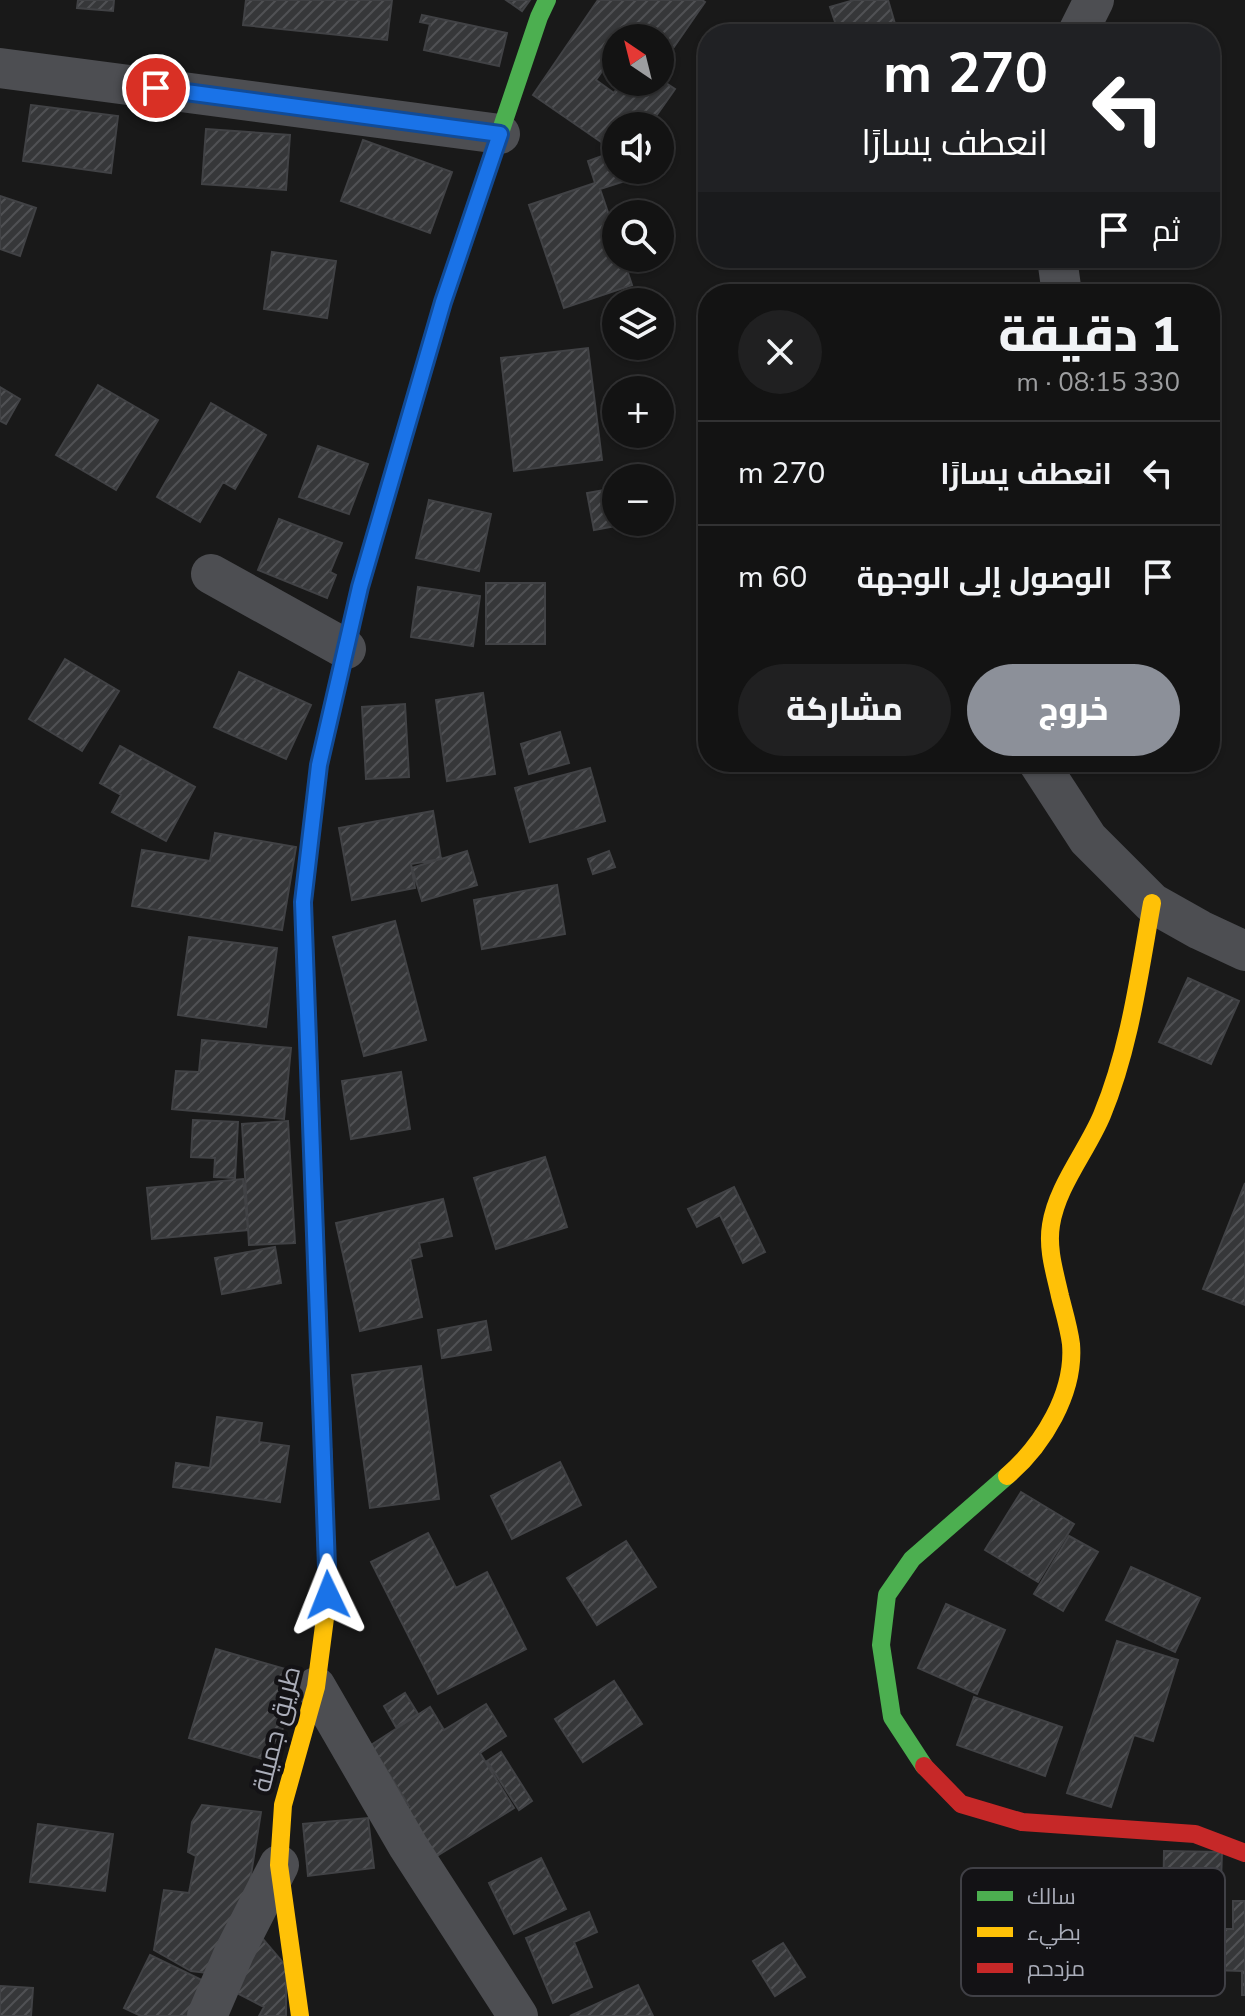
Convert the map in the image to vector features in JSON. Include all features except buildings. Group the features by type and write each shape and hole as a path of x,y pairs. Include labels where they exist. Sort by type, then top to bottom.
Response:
{"street":[{"name":"طريق جميلة","path":"300,2016 279,1865 283,1805 316,1687 328,1595 303,902 319,765 360,587 443,302 547,0"},
{"path":"1082,24 1094,0"},
{"path":"0,68 500,134"},
{"path":"211,574 346,649"},
{"path":"1044,772 1088,839 1152,903 1245,951"},
{"path":"1152,903 1124,1056 1101,1118 1062,1193 1051,1223 1050,1249 1071,1345 1067,1386 1048,1427 1023,1462 912,1559 887,1595 881,1645 892,1717 925,1768 961,1804 1022,1822 1195,1834 1245,1853"},
{"path":"316,1687 408,1846 518,2016"},
{"path":"207,2016 234,1953 279,1865"}],"traffic: fast":[{"path":"384,504 443,302 547,0"},
{"path":"308,1031 323,1447"},
{"path":"924,1766 892,1717 881,1645 887,1595 912,1559 1007,1476"}],"traffic: slow":[{"path":"1007,1476 1044,1434 1068,1381 1071,1344 1052,1261 1051,1225 1059,1196 1096,1128 1112,1089 1133,1010 1152,903"},
{"path":"300,2016 279,1865 283,1805 316,1687 328,1595 323,1447"}],"traffic: jam":[{"path":"308,1031 303,902 319,765 360,587 384,504"},
{"path":"924,1766 961,1804 1022,1822 1195,1834 1245,1853"}],"route":[{"path":"156,88 500,134 443,302 360,587 319,765 303,902 328,1595"}]}
